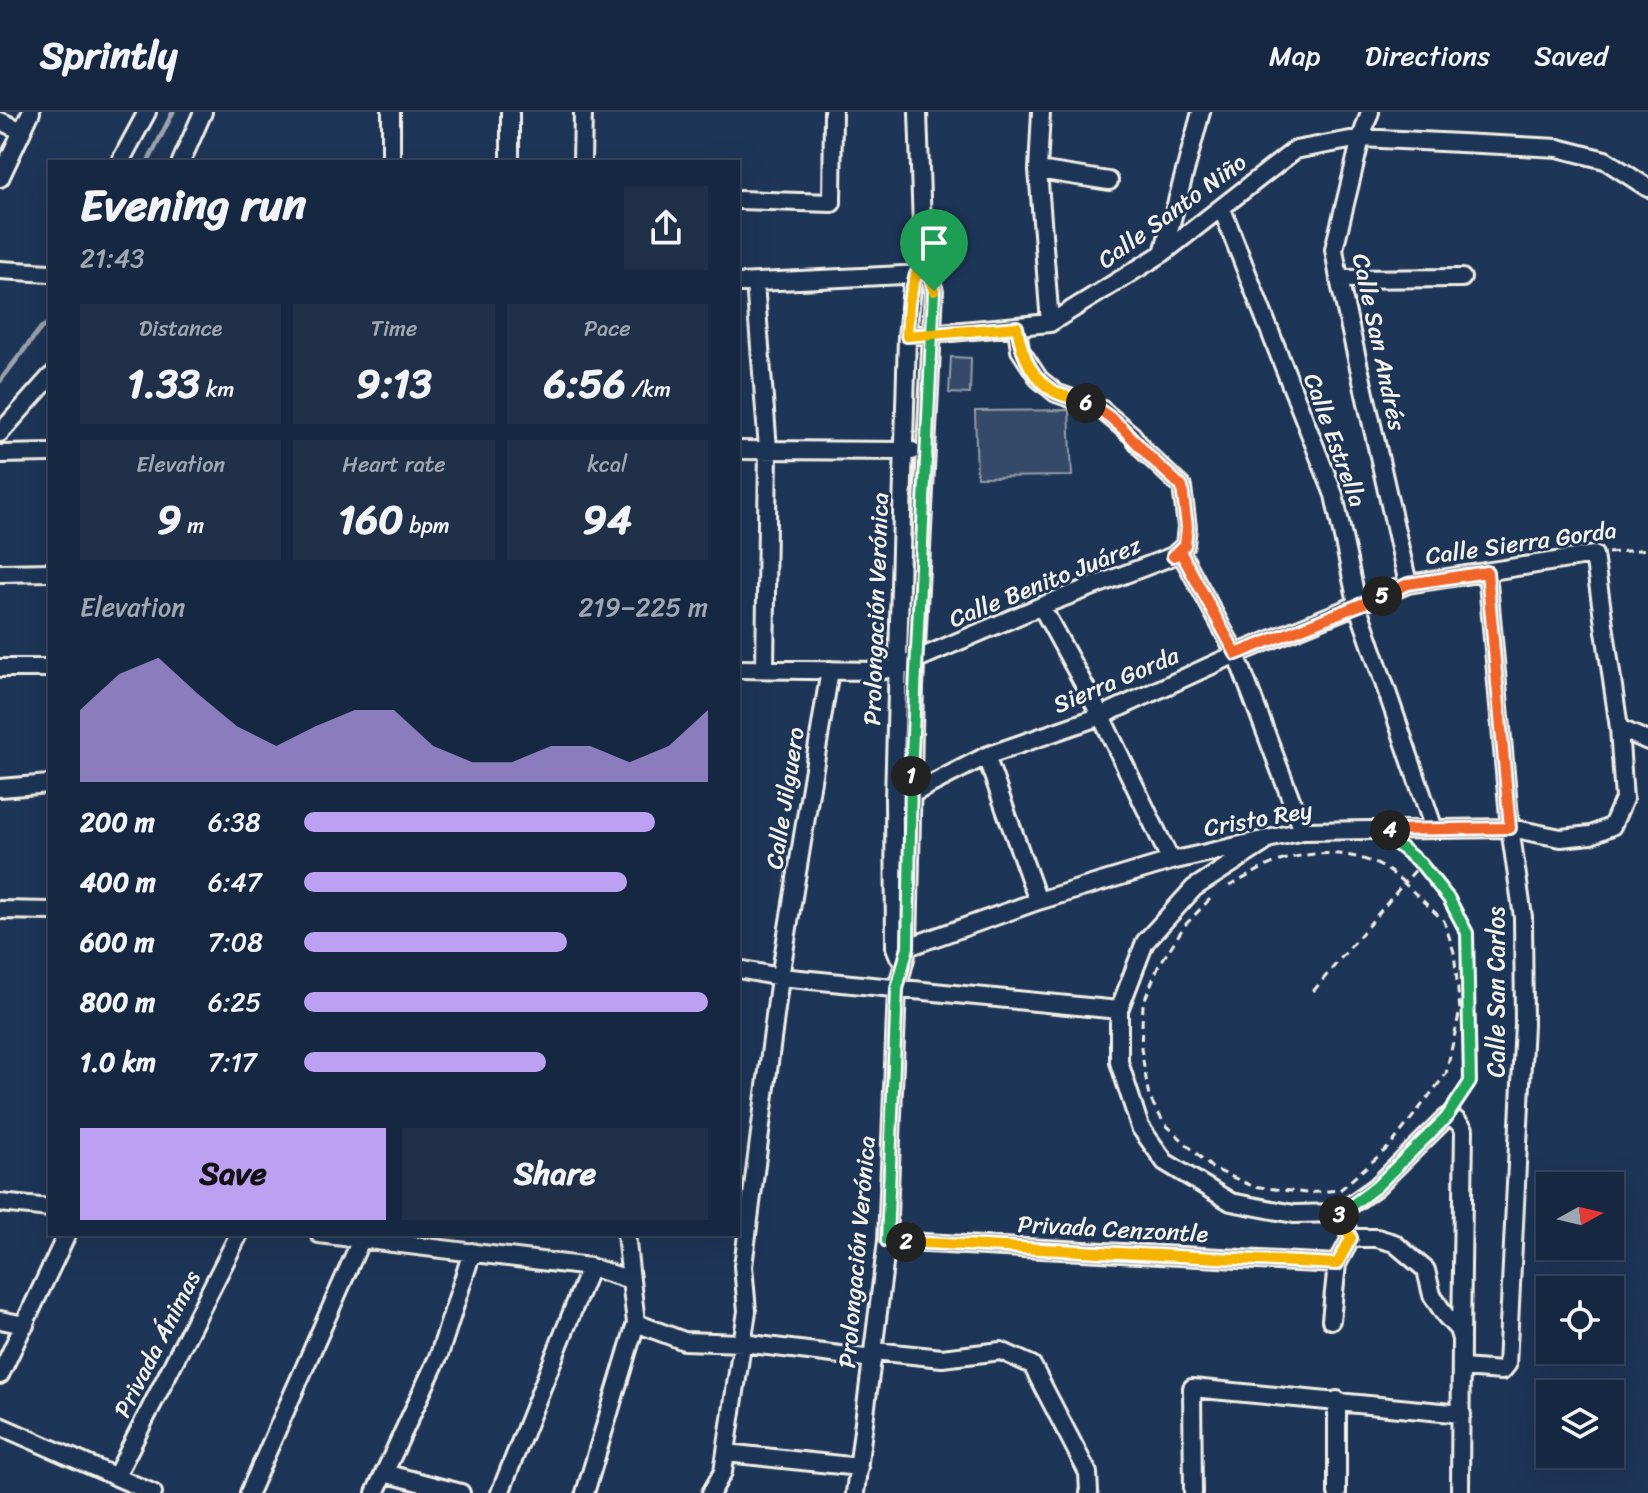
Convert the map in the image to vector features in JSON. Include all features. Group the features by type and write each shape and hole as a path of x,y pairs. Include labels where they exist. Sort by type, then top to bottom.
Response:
{"street":[{"path":"0,178 31,112"},
{"path":"121,160 147,112"},
{"path":"182,160 203,112"},
{"path":"391,112 391,160"},
{"path":"510,112 510,160"},
{"path":"582,160 583,112"},
{"path":"740,200 832,203 833,112"},
{"name":"Prolongación Verónica","path":"907,665 907,336 909,302 923,274 918,112"},
{"path":"1041,112 1038,170 1050,323"},
{"path":"1163,253 1201,112"},
{"name":"Calle San Andrés","path":"1370,112 1334,249 1408,584"},
{"path":"0,121 22,131"},
{"name":"Calle Santo Niño","path":"907,336 1050,323 1163,253 1295,150 1361,138 1558,148 1605,160 1648,188"},
{"path":"1038,170 1109,181"},
{"name":"Calle Estrella","path":"1222,209 1334,495 1358,607 1434,829"},
{"path":"0,270 48,273"},
{"path":"765,668 768,449 747,283 923,274"},
{"name":"Prolongación Verónica","path":"855,1493 887,1241 897,989 902,966 902,797 907,665 925,451 934,291 923,274"},
{"path":"1339,279 1462,278"},
{"path":"1017,327 1020,350 1039,379 1056,393 1101,409 1132,435 1145,452 1182,487 1187,527 1185,545 1177,555 1236,654 1303,831"},
{"path":"0,433 48,379"},
{"path":"740,450 925,451"},
{"path":"0,454 48,453"},
{"name":"Calle Benito Juárez","path":"740,669 878,671 907,665 1041,606 1177,555"},
{"path":"1594,555 1619,728 1648,741"},
{"name":"Calle Sierra Gorda","path":"1358,607 1408,584 1594,555"},
{"path":"0,573 48,572"},
{"name":"Calle San Carlos","path":"1462,1368 1502,1371 1507,1365 1524,1024 1523,917 1510,828 1487,572"},
{"path":"1041,606 1101,716 1171,861"},
{"name":"Sierra Gorda","path":"902,797 986,756 1101,716 1236,654 1358,607"},
{"path":"0,668 48,668"},
{"name":"Calle Jilguero","path":"711,1493 723,1472 743,1343 747,1311 743,1266 780,977 830,670"},
{"name":"Cristo Rey","path":"902,947 1038,901 1171,861 1303,831 1510,828 1561,838 1591,835 1612,826 1624,799 1619,728"},
{"path":"986,756 1038,901"},
{"path":"0,788 48,784"},
{"path":"1270,838 1194,888 1145,942 1119,1010 1119,1062 1140,1127 1165,1162 1231,1202 1294,1214 1339,1213 1376,1187 1446,1118 1456,1120 1464,1129 1460,1493"},
{"path":"0,910 48,911"},
{"path":"740,969 780,977 1119,1010"},
{"path":"0,1203 48,1208"},
{"path":"1339,1213 1351,1238"},
{"path":"0,1375 66,1236"},
{"name":"Privada Ánimas","path":"116,1476 238,1236"},
{"path":"333,1236 590,1267 631,1280"},
{"path":"585,1493 636,1323 622,1236"},
{"path":"1351,1238 1377,1238 1394,1243 1426,1270 1432,1295 1458,1329 1461,1339"},
{"path":"1331,1320 1337,1264 1351,1238"},
{"path":"249,1493 361,1240"},
{"name":"Privada Cenzontle","path":"887,1241 1337,1264"},
{"path":"375,1493 439,1355 472,1252"},
{"path":"500,1493 590,1267"},
{"path":"0,1320 25,1325"},
{"path":"636,1323 684,1341 942,1358 1001,1351 1032,1365 1088,1473 1089,1493"},
{"path":"1193,1493 1192,1388 1462,1414"},
{"path":"1337,1400 1337,1493"},
{"path":"0,1426 153,1493"},
{"path":"726,1453 859,1467"},
{"path":"384,1473 461,1493"}],"path":[{"name":"Calle Sierra Gorda","path":"1594,555 1648,549"},
{"path":"1379,830 1421,864 1449,899 1467,933 1470,1082 1446,1118"},
{"path":"1215,893 1185,925 1171,946 1158,967 1143,1004 1141,1048 1149,1097 1164,1123 1212,1168 1252,1186 1306,1193 1340,1190 1391,1145 1446,1074 1460,1010 1454,952 1444,921 1394,873 1363,859 1334,852 1276,862 1227,887"},
{"path":"1310,995 1421,864"}],"shaded area":[{"path":"951,357 971,358 970,394 949,393"},
{"path":"1069,410 1072,476 977,477 975,411"}],"waterway":[{"path":"149,160 173,112"},
{"path":"0,381 41,328 48,324"}],"route":[{"path":"934,291 929,274 916,274 909,302 907,336 931,336 1017,327 1020,350 1039,379 1056,393 1101,409 1132,435 1145,452 1182,487 1187,527 1185,545 1173,556 1181,553 1236,654 1358,607 1408,584 1487,572 1510,828 1379,830 1421,864 1449,899 1467,933 1470,1082 1446,1118 1376,1187 1339,1213 1351,1238 1337,1264 887,1241 897,989 908,947 914,688 925,451 931,336 934,291"}]}
